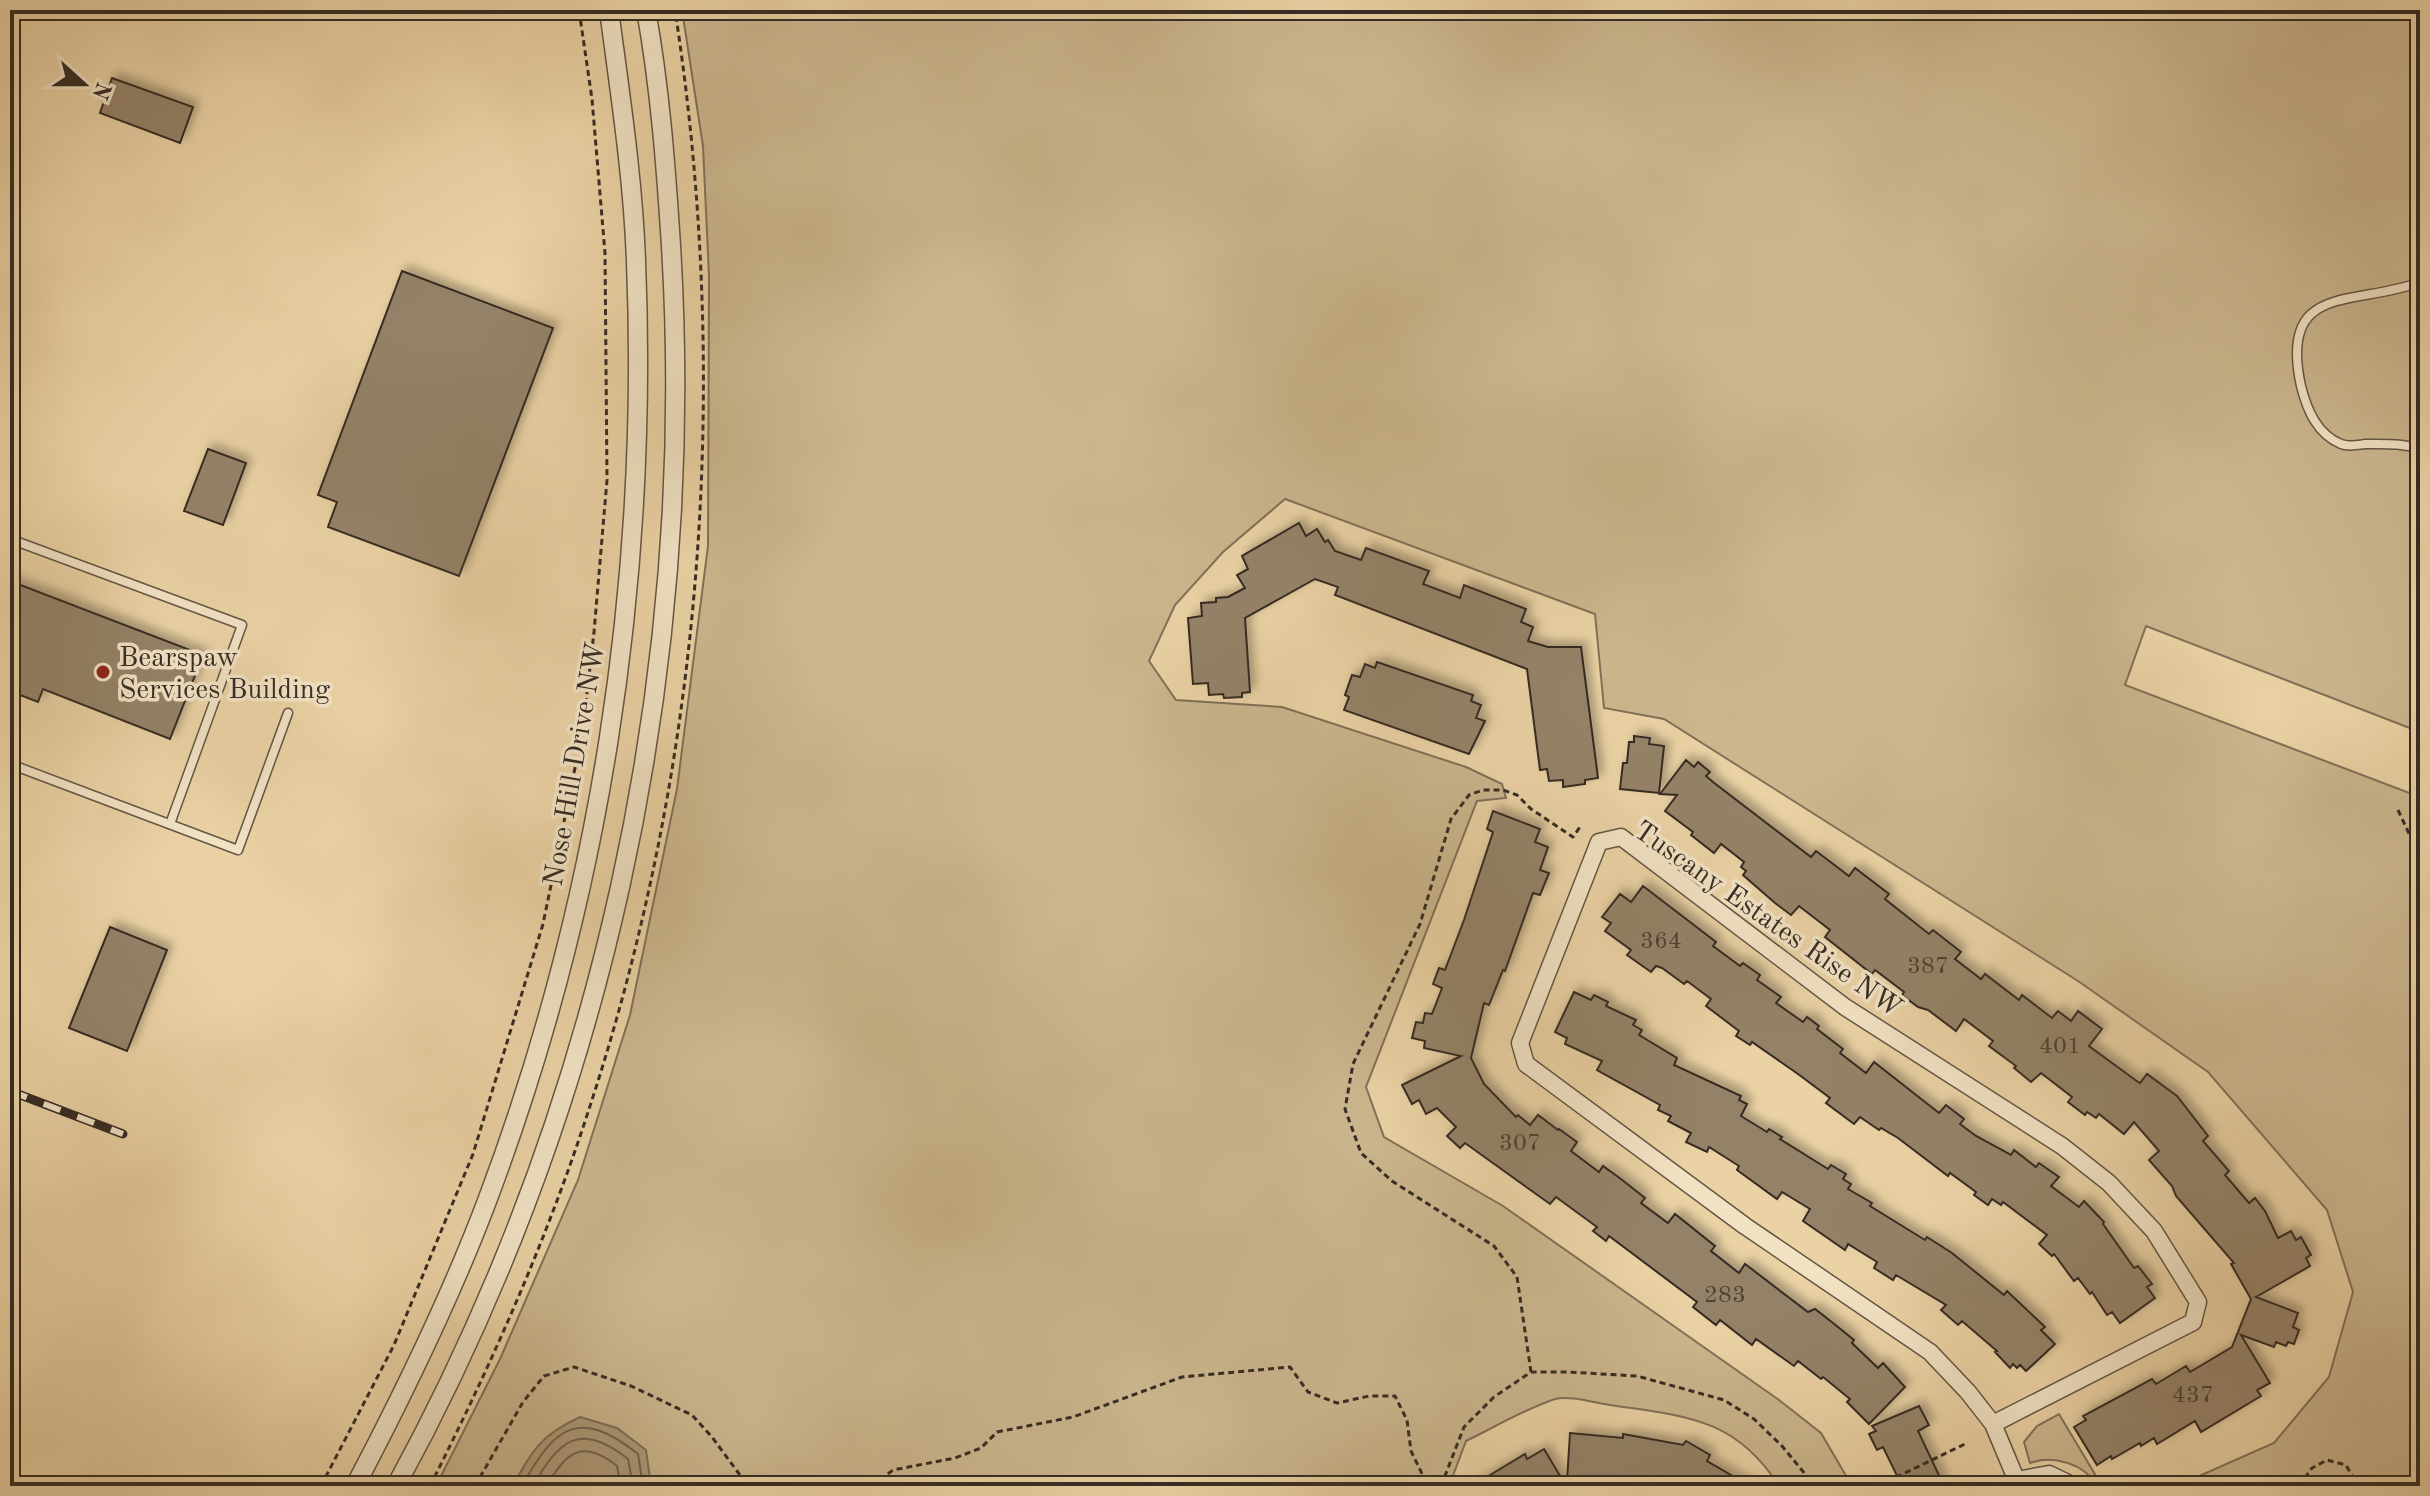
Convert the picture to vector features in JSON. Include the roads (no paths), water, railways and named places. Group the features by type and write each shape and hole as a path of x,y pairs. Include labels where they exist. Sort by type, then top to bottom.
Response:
{"street":[{"name":"Nose Hill Drive NW","path":"355,1486 441,1311 486,1202 523,1099 555,992 599,804 629,588 637,470 639,365 631,184 609,10"},
{"path":"396,1486 460,1361 537,1172 598,978 641,784 667,593 676,401 669,223 662,132 646,10"},
{"name":"Tuscany Estates Rise NW","path":"1993,1424 2193,1322 2198,1302 2154,1231 2109,1183 2062,1146 1845,1007 1621,837 1599,842 1520,1043 1526,1064 1745,1226 1930,1352 1993,1424 2018,1483 2049,1474 2074,1486"}],"lane":[{"path":"2420,282 2326,303 2307,319 2296,339 2305,404 2320,431 2344,445 2404,444 2420,449"},
{"path":"10,539 242,625 170,824"},
{"path":"10,764 238,850 288,713"}],"water":[{"path":"580,1417 617,1428 646,1450 651,1486 513,1486 539,1444"}],"railway":[{"path":"10,1091 123,1134"}],"place":[{"name":"Bearspaw Services Building","path":"103,672"}]}
